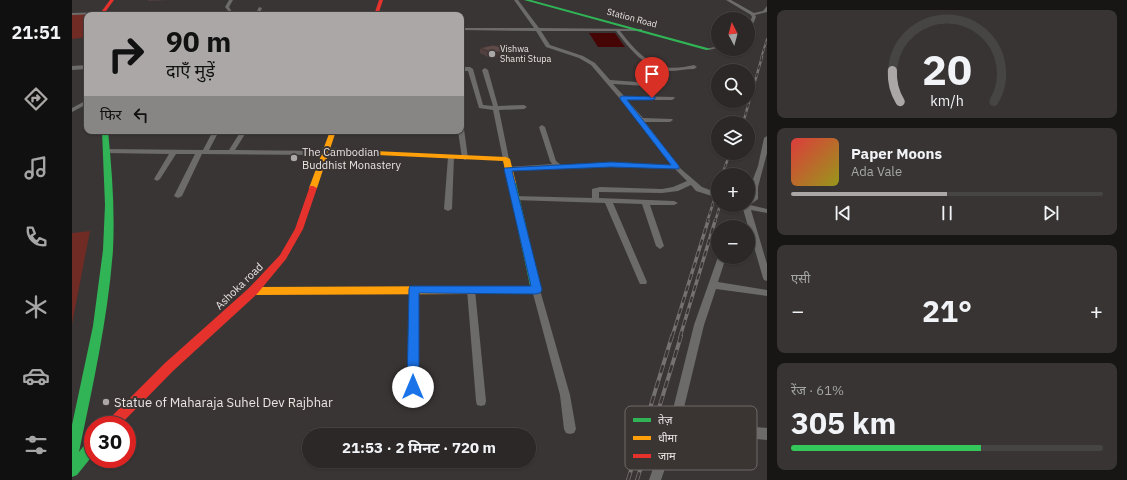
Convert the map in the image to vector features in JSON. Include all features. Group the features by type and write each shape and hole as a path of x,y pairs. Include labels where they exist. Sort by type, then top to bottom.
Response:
{"street":[{"path":"99,0 101,12"},
{"path":"103,12 112,0"},
{"path":"230,12 226,7 232,0"},
{"path":"377,12 381,0"},
{"path":"516,0 548,46 586,59 593,64 641,120 677,167 699,189 711,193"},
{"name":"Station Road","path":"526,0 708,49"},
{"path":"730,1 739,0"},
{"path":"730,1 749,12"},
{"path":"755,14 766,12 767,7"},
{"path":"258,12 260,8"},
{"path":"72,14 84,14"},
{"path":"464,29 640,30"},
{"path":"617,30 632,49 657,66 668,69 694,67"},
{"path":"72,68 84,67"},
{"path":"464,69 470,69 481,107 524,108"},
{"path":"485,70 496,108 514,198 536,290 565,395 570,429"},
{"path":"609,82 662,85"},
{"path":"622,98 672,98"},
{"path":"72,110 84,104"},
{"path":"641,120 670,120"},
{"path":"542,127 553,161 558,166"},
{"path":"72,453 92,365 108,264 109,199 105,134"},
{"path":"178,196 214,134"},
{"path":"231,152 242,134"},
{"name":"Ashoka road","path":"120,416 186,351 253,291 272,271 295,238 332,134"},
{"path":"462,134 465,158"},
{"path":"755,184 761,166 767,138"},
{"path":"106,151 326,151 506,159"},
{"path":"157,179 174,151"},
{"path":"448,209 451,157"},
{"path":"508,169 611,165 677,167"},
{"path":"596,201 595,191 600,189 662,191 675,189 691,182"},
{"path":"514,198 674,203"},
{"path":"608,201 643,282"},
{"path":"645,202 660,246"},
{"path":"755,208 767,211"},
{"path":"748,212 767,278"},
{"path":"679,406 700,325 720,264"},
{"path":"713,285 767,293"},
{"path":"253,291 414,289 536,290"},
{"path":"413,387 414,289"},
{"path":"471,290 481,401"},
{"path":"757,433 767,434"},
{"path":"72,470 84,455"},
{"path":"655,480 658,470"}],"shaded area":[{"path":"72,14 84,14 84,37 72,39"},
{"path":"589,33 615,33 625,47 598,47"},
{"path":"90,231 72,324 72,233"}],"building":[{"path":"493,45 502,47 502,50 500,52 491,52 480,48"}],"railway":[{"path":"761,58 767,39"},
{"path":"745,116 762,57"},
{"path":"725,168 727,160"},
{"path":"707,222 711,210"},
{"path":"716,220 718,212"},
{"path":"672,337 708,221"},
{"path":"680,337 711,234"},
{"path":"651,406 672,336"},
{"path":"660,406 681,336"},
{"path":"628,480 631,470"},
{"path":"637,480 640,470"}],"traffic: fast":[{"path":"526,0 708,49"},
{"path":"72,453 94,352 106,275 109,235 109,205 105,134"},
{"path":"326,150 377,153"},
{"path":"476,290 536,290 512,183"},
{"path":"72,470 84,456"}],"traffic: slow":[{"path":"313,188 332,134"},
{"path":"377,153 506,159 512,183"},
{"path":"253,291 476,290"}],"traffic: jam":[{"path":"103,12 112,0"},
{"path":"377,12 381,0"},
{"path":"120,416 169,367 253,291 283,257 299,229 313,188"}],"place":[{"name":"Vishwa Shanti Stupa","path":"492,54"},
{"name":"The Cambodian Buddhist Monastery","path":"294,158"},
{"name":"Statue of Maharaja Suhel Dev Rajbhar","path":"106,402"}],"route":[{"path":"413,387 414,289 536,290 508,169 611,165 677,167 622,98 652,98"}]}
